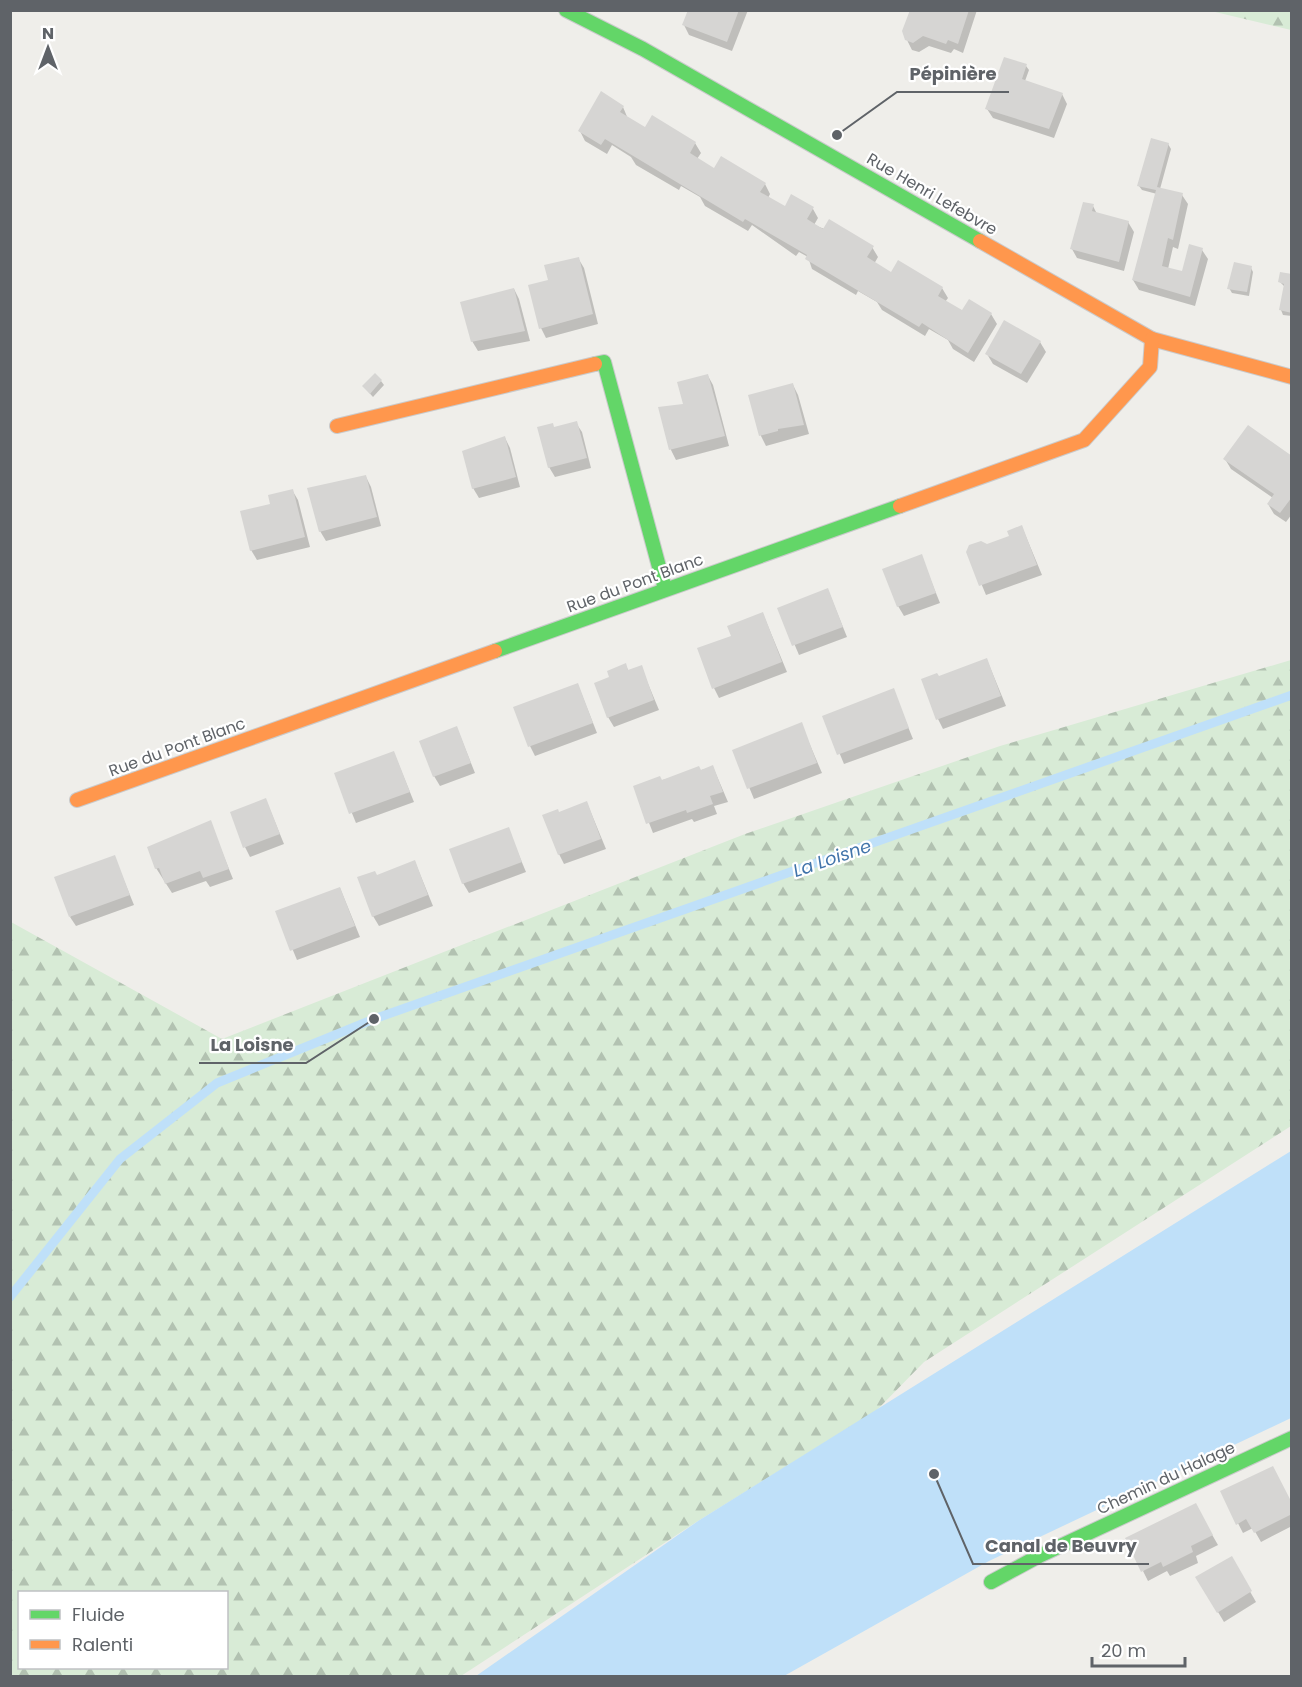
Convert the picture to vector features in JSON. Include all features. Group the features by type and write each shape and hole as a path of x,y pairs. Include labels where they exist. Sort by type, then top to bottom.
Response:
{"street":[{"name":"Rue Henri Lefebvre","path":"566,10 652,55 1152,339 1292,377"},
{"name":"Rue du Pont Blanc","path":"77,800 1084,440 1150,367 1152,339"},
{"path":"337,426 604,362 665,589"},
{"name":"Chemin du Halage","path":"991,1582 1039,1556 1292,1437"}],"green space":[{"path":"1211,11 1291,11 1291,30"},
{"path":"1291,660 1291,1126 924,1362 875,1412 698,1521 461,1676 11,1676 11,922 222,1039 745,834 1000,746"}],"water":[{"path":"1291,1151 1291,1418 989,1561 784,1676 476,1676 698,1521"}],"building":[{"path":"688,10 739,10 727,42 682,25"},
{"path":"910,10 969,10 958,44 948,40 946,44 923,36 913,43 905,40 902,31"},
{"path":"1004,57 1027,64 1022,79 1063,93 1049,129 985,109"},
{"path":"601,91 624,106 620,112 645,127 652,115 696,142 690,153 714,168 721,156 766,183 760,192 785,206 791,194 814,207 807,219 823,229 829,219 874,246 867,257 891,272 898,260 943,287 938,296 962,310 969,299 992,313 968,353 922,323 919,327 805,259 807,255 745,219 743,222 605,139 601,145 578,131"},
{"path":"1151,138 1169,143 1157,187 1183,193 1173,240 1168,238 1162,266 1182,271 1189,244 1203,248 1190,297 1132,280 1156,190 1137,186"},
{"path":"1083,202 1094,204 1092,211 1129,221 1119,262 1070,249"},
{"path":"579,257 593,314 539,329 528,285 548,280 544,265"},
{"path":"1234,262 1252,266 1247,292 1227,289"},
{"path":"1280,272 1292,274 1292,313 1279,310 1284,284 1278,282"},
{"path":"514,288 525,331 471,342 460,302"},
{"path":"1004,320 1041,341 1021,374 985,354"},
{"path":"375,373 382,380 370,394 362,386"},
{"path":"708,374 725,436 669,450 658,407 683,404 677,382"},
{"path":"793,383 804,425 778,429 778,431 759,436 748,395"},
{"path":"577,421 587,458 548,468 537,427 553,423 554,427"},
{"path":"1248,425 1292,456 1292,497 1280,513 1267,504 1274,494 1223,459"},
{"path":"505,436 516,477 472,489 462,451"},
{"path":"366,475 377,517 319,532 307,488"},
{"path":"293,489 305,537 250,551 240,511 270,504 268,495"},
{"path":"1022,525 1037,565 979,586 966,552 969,545 981,541 987,544 1009,536 1007,531"},
{"path":"922,554 936,593 897,607 882,569"},
{"path":"828,588 843,627 792,646 777,608"},
{"path":"763,612 782,662 712,689 697,648 731,636 727,626"},
{"path":"987,658 1001,696 936,720 921,679 937,673 939,676"},
{"path":"626,663 628,670 642,665 654,700 607,718 594,683 609,677 607,671"},
{"path":"578,683 593,723 528,747 513,707"},
{"path":"894,688 909,728 837,755 822,716"},
{"path":"802,722 817,763 747,789 732,750"},
{"path":"457,726 471,763 433,777 419,741"},
{"path":"394,751 410,792 349,814 334,773"},
{"path":"713,765 723,792 710,796 713,804 687,813 686,810 646,824 633,786 660,776 662,780 699,766 701,770"},
{"path":"266,798 280,834 243,848 230,812"},
{"path":"587,801 601,839 558,855 542,815 558,809 559,812"},
{"path":"211,820 229,869 203,878 200,871 165,884 159,868 155,869 147,847"},
{"path":"509,827 522,862 462,884 449,849"},
{"path":"115,855 130,895 69,917 54,877"},
{"path":"415,860 428,895 372,917 357,877 375,871 377,875"},
{"path":"340,887 355,926 290,951 275,911"},
{"path":"1273,1466 1292,1503 1292,1514 1254,1533 1246,1519 1236,1525 1220,1491"},
{"path":"1196,1503 1213,1535 1191,1546 1193,1552 1163,1567 1161,1562 1141,1572 1125,1538"},
{"path":"1232,1556 1252,1591 1217,1613 1195,1577"}],"waterway":[{"name":"La Loisne","path":"10,1297 120,1159 217,1083 374,1019 1292,695"}],"traffic: fast":[{"path":"566,10 643,49 980,241"},
{"path":"595,364 604,362 665,589"},
{"path":"495,651 900,506"},
{"path":"991,1582 1039,1556 1292,1438"}],"traffic: slow":[{"path":"980,241 1152,339 1292,377"},
{"path":"900,506 1084,440 1150,367 1152,339"},
{"path":"337,426 595,364"},
{"path":"77,800 495,651"}],"place":[{"name":"Pépinière","path":"837,135"},
{"name":"La Loisne","path":"374,1019"},
{"name":"Canal de Beuvry","path":"934,1474"}]}
